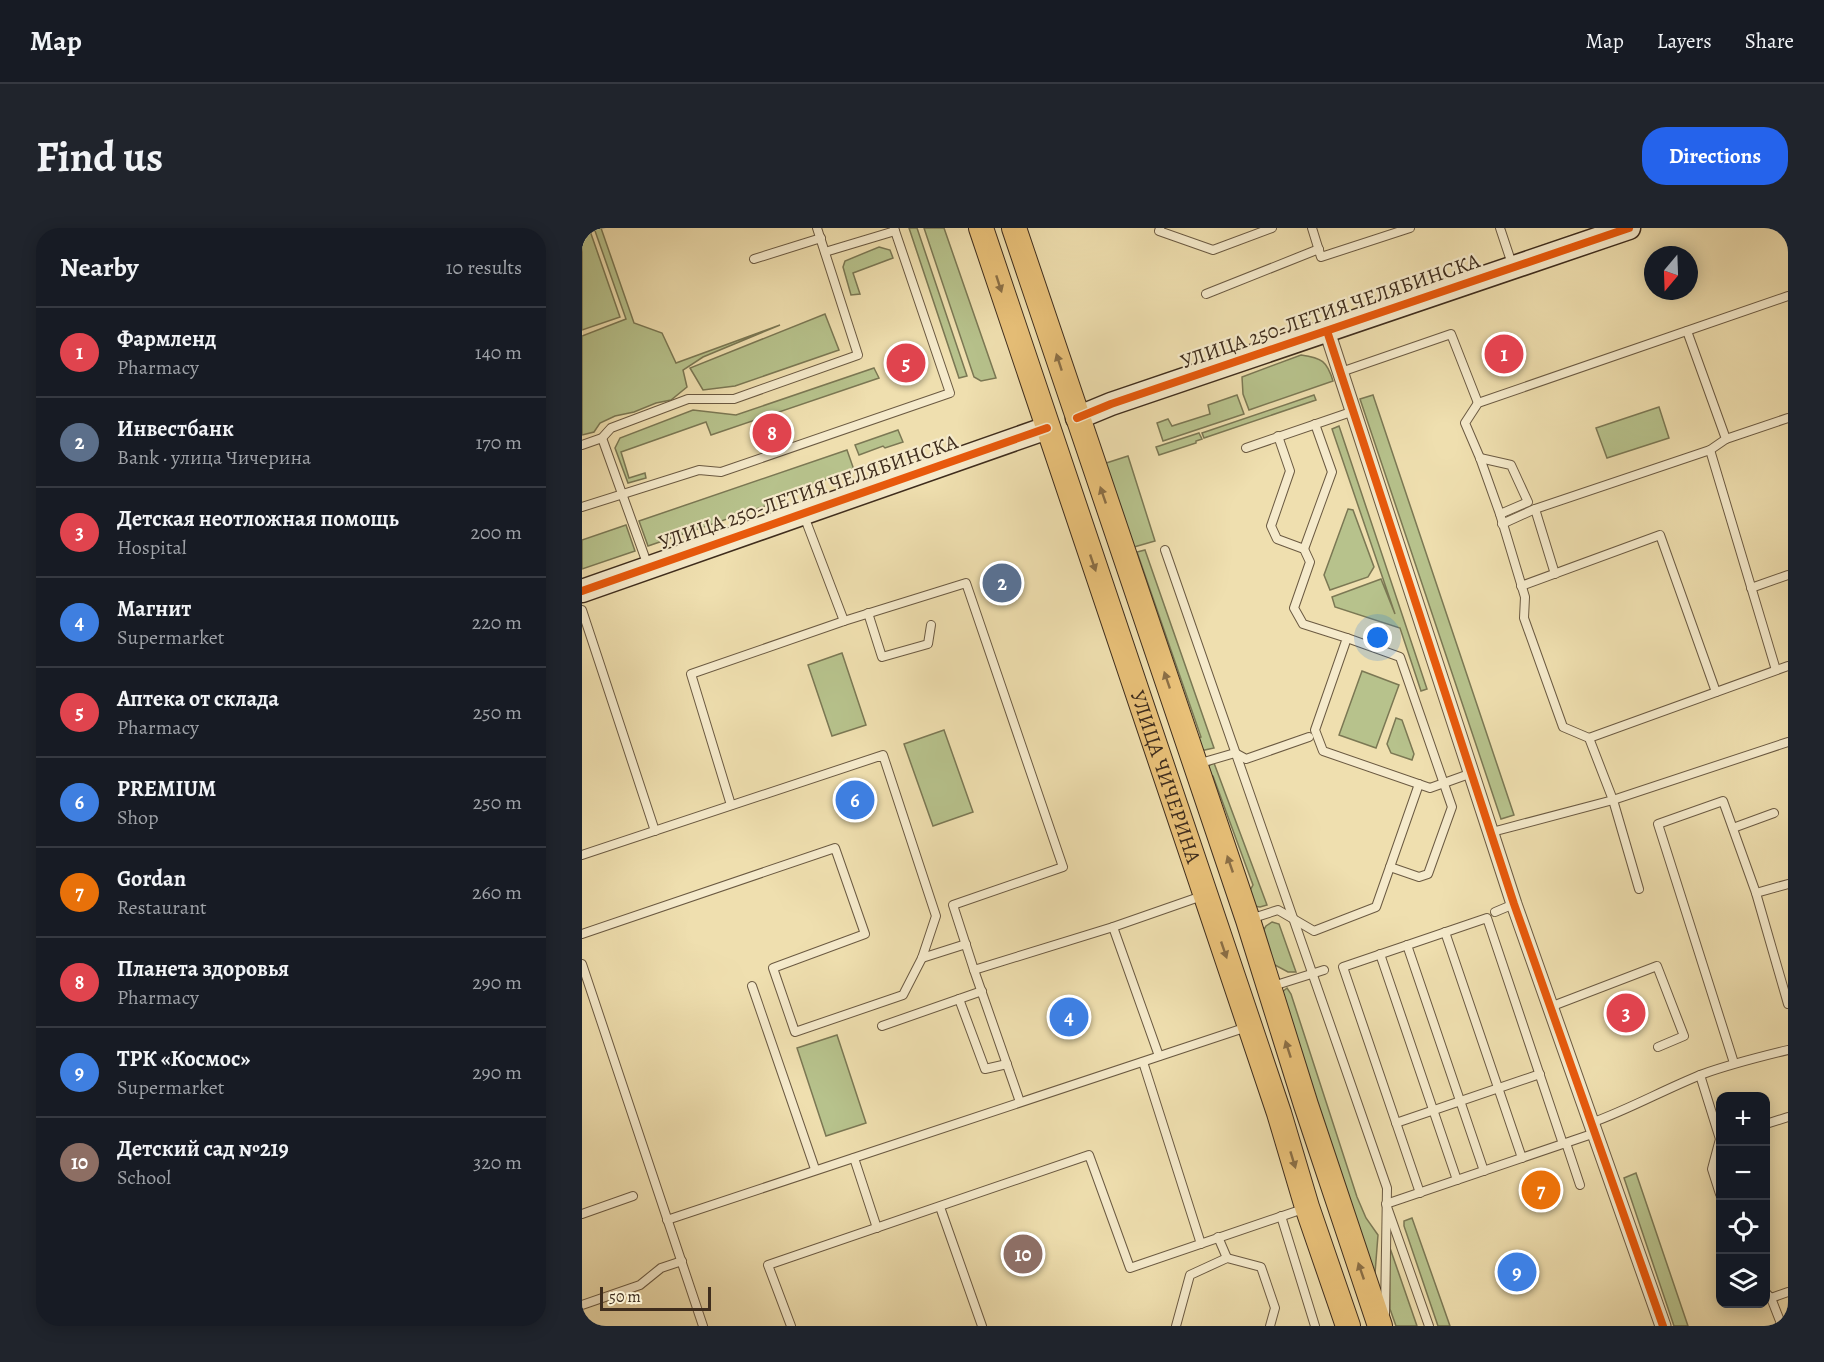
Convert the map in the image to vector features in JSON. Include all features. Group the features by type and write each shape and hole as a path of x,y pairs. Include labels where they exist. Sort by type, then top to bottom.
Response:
{"main road":[{"name":"УЛИЦА ЧИЧЕРИНА","path":"981,228 1250,1026 1347,1326"},
{"name":"УЛИЦА ЧИЧЕРИНА","path":"1014,228 1196,764 1380,1326"},
{"name":"УЛИЦА 250-ЛЕТИЯ ЧЕЛЯБИНСКА","path":"1047,428 1077,418"},
{"path":"1279,1113 1306,1105"}],"street":[{"name":"УЛИЦА 250-ЛЕТИЯ ЧЕЛЯБИНСКА","path":"1077,418 1111,404 1629,228"},
{"path":"1327,332 1514,903 1663,1326"},
{"name":"УЛИЦА 250-ЛЕТИЯ ЧЕЛЯБИНСКА","path":"582,591 1047,428"}],"lane":[{"path":"582,445 602,438 611,428 688,399 734,399 858,355 817,228"},
{"path":"1160,228 1159,231 1212,250 1272,228"},
{"path":"1312,228 1321,257 1410,228"},
{"path":"1500,228 1513,268"},
{"path":"582,507 699,470 721,472 950,393 895,230 825,252"},
{"path":"754,259 821,238"},
{"path":"1206,294 1319,249"},
{"path":"1788,297 1478,403 1465,423 1500,514 1525,597 1524,618 1563,727 1589,738 1788,666"},
{"path":"1687,331 1726,439"},
{"path":"1341,372 1451,334 1478,403"},
{"path":"1246,448 1354,411"},
{"path":"1502,524 1535,509 1710,450 1726,439 1788,418"},
{"path":"1316,424 1332,471 1304,549 1310,562 1294,608 1303,624 1400,657 1452,807 1428,874 1419,877 1390,867"},
{"path":"1278,436 1290,471 1271,526 1277,539 1304,549"},
{"path":"602,438 649,567"},
{"path":"1710,450 1776,670"},
{"path":"1480,458 1511,465 1528,502 1500,514"},
{"path":"1535,509 1555,574"},
{"path":"803,513 844,621"},
{"path":"1521,586 1660,535 1716,692"},
{"path":"1165,550 1387,1188 1385,1326"},
{"path":"1752,588 1788,574"},
{"path":"731,805 691,674 868,613 966,583 1062,867 953,905 1020,1102"},
{"path":"582,610 655,831"},
{"path":"868,613 882,657 928,644 931,625"},
{"path":"1347,638 1315,730 1323,751 1430,788 1472,772"},
{"path":"1196,764 1235,753 1246,759 1309,737"},
{"path":"1589,738 1613,800 1639,889"},
{"path":"1492,832 1613,800 1788,742"},
{"path":"582,855 883,755 936,916 922,958 903,995 795,1032 773,968 865,934 835,848 582,934"},
{"path":"1248,920 1278,910 1314,931 1376,908 1419,784"},
{"path":"1734,1063 1658,824 1724,801 1756,893 1788,1004"},
{"path":"1733,828 1774,813"},
{"path":"1756,893 1788,884"},
{"path":"974,970 1113,927 1205,895"},
{"path":"1495,912 1514,903"},
{"path":"1420,1193 1343,967 1487,918 1580,1185"},
{"path":"1113,927 1160,1056"},
{"path":"1445,932 1522,1158"},
{"path":"922,958 966,944"},
{"path":"1407,945 1484,1171"},
{"path":"1380,954 1457,1180"},
{"path":"582,964 703,1326"},
{"path":"1550,1007 1657,966 1684,1036 1658,1047"},
{"path":"1269,987 1324,970"},
{"path":"752,986 815,1169"},
{"path":"882,1026 982,991"},
{"path":"959,999 985,1069 1007,1064"},
{"path":"667,1220 1250,1026"},
{"path":"1386,1204 1565,1143 1622,1112 1700,1075 1734,1063 1788,1050"},
{"path":"1143,1062 1201,1244"},
{"path":"1396,1123 1540,1074"},
{"path":"1700,1075 1716,1126"},
{"path":"1770,1123 1788,1117"},
{"path":"1716,1154 1712,1168 1716,1181"},
{"path":"791,1326 768,1265 1089,1155 1130,1268 1307,1207"},
{"path":"854,1158 877,1228"},
{"path":"582,1214 633,1196"},
{"path":"1386,1204 1429,1326"},
{"path":"940,1207 981,1326"},
{"path":"1281,1216 1315,1326"},
{"path":"1218,1238 1227,1258"},
{"path":"1176,1326 1190,1275 1227,1258 1261,1267 1275,1308 1270,1326"},
{"path":"582,1305 640,1286 661,1268 682,1261"},
{"path":"1770,1295 1788,1292"},
{"path":"1770,1299 1782,1326"}],"green space":[{"path":"582,228 589,228 620,317 582,330"},
{"path":"594,228 601,228 634,323 662,333 676,363 780,325 703,357 683,370 687,387 671,400 615,416 600,423 594,432 582,435 582,336 626,319"},
{"path":"909,228 917,228 967,376 959,378"},
{"path":"924,228 944,228 996,378 981,381 974,377"},
{"path":"879,247 890,250 893,258 853,273 860,294 851,295 843,267 845,261"},
{"path":"825,314 839,350 735,386 703,390 690,368"},
{"path":"1301,355 1323,362 1333,381 1249,410 1243,394 1242,377"},
{"path":"874,368 879,378 711,435 706,422 621,452 629,478 645,473 646,478 628,483 615,448 620,438 693,410 736,415"},
{"path":"1237,395 1244,414 1163,441 1157,423 1168,419 1172,426 1210,414 1208,405"},
{"path":"1314,395 1316,400 1204,438 1202,433"},
{"path":"1373,395 1514,815 1501,819 1360,399"},
{"path":"1659,407 1669,438 1607,458 1596,428"},
{"path":"1339,426 1427,689 1421,691 1400,628 1335,607 1332,597 1381,579 1395,614 1332,429"},
{"path":"898,430 903,442 885,448 883,446 859,455 855,445"},
{"path":"1199,433 1202,439 1196,443 1159,455 1156,447"},
{"path":"847,450 854,470 766,500 768,505 648,546 639,521"},
{"path":"1128,456 1155,541 1127,549 1100,465"},
{"path":"1348,509 1353,510 1374,567 1368,577 1330,590 1324,575"},
{"path":"626,525 635,551 582,569 582,540"},
{"path":"1145,550 1214,748 1200,751 1198,738 1201,737 1137,552"},
{"path":"842,653 866,725 832,736 808,665"},
{"path":"1362,671 1399,685 1376,748 1339,735"},
{"path":"1396,718 1402,720 1414,754 1412,760 1391,753 1387,744"},
{"path":"944,730 973,812 933,826 904,744"},
{"path":"1214,763 1267,905 1253,906 1248,894 1253,885 1213,776 1210,775 1208,766"},
{"path":"1272,922 1279,924 1296,972 1288,972 1273,964 1263,931"},
{"path":"1287,988 1291,994 1357,1197 1366,1218 1378,1235 1374,1286 1281,993"},
{"path":"837,1035 866,1123 826,1136 797,1048"},
{"path":"1636,1173 1688,1326 1674,1326 1624,1178"},
{"path":"1412,1218 1450,1326 1438,1326 1404,1226 1404,1221"},
{"path":"1389,1241 1417,1326 1396,1326 1390,1309"}],"cycle path":[{"path":"1077,418 1111,404 1629,228"},
{"path":"1327,331 1514,904 1663,1326"},
{"path":"582,591 1047,428"}],"place":[{"name":"Фармленд","path":"1504,354"},
{"name":"Аптека от склада","path":"906,363"},
{"name":"Планета здоровья","path":"772,433"},
{"name":"Инвестбанк","path":"1002,583"},
{"name":"PREMIUM","path":"855,800"},
{"name":"Детская неотложная помощь","path":"1626,1013"},
{"name":"Магнит","path":"1069,1017"},
{"name":"Gordan","path":"1541,1190"},
{"name":"Детский сад №219","path":"1023,1254"},
{"name":"ТРК «Космос»","path":"1517,1272"}]}
